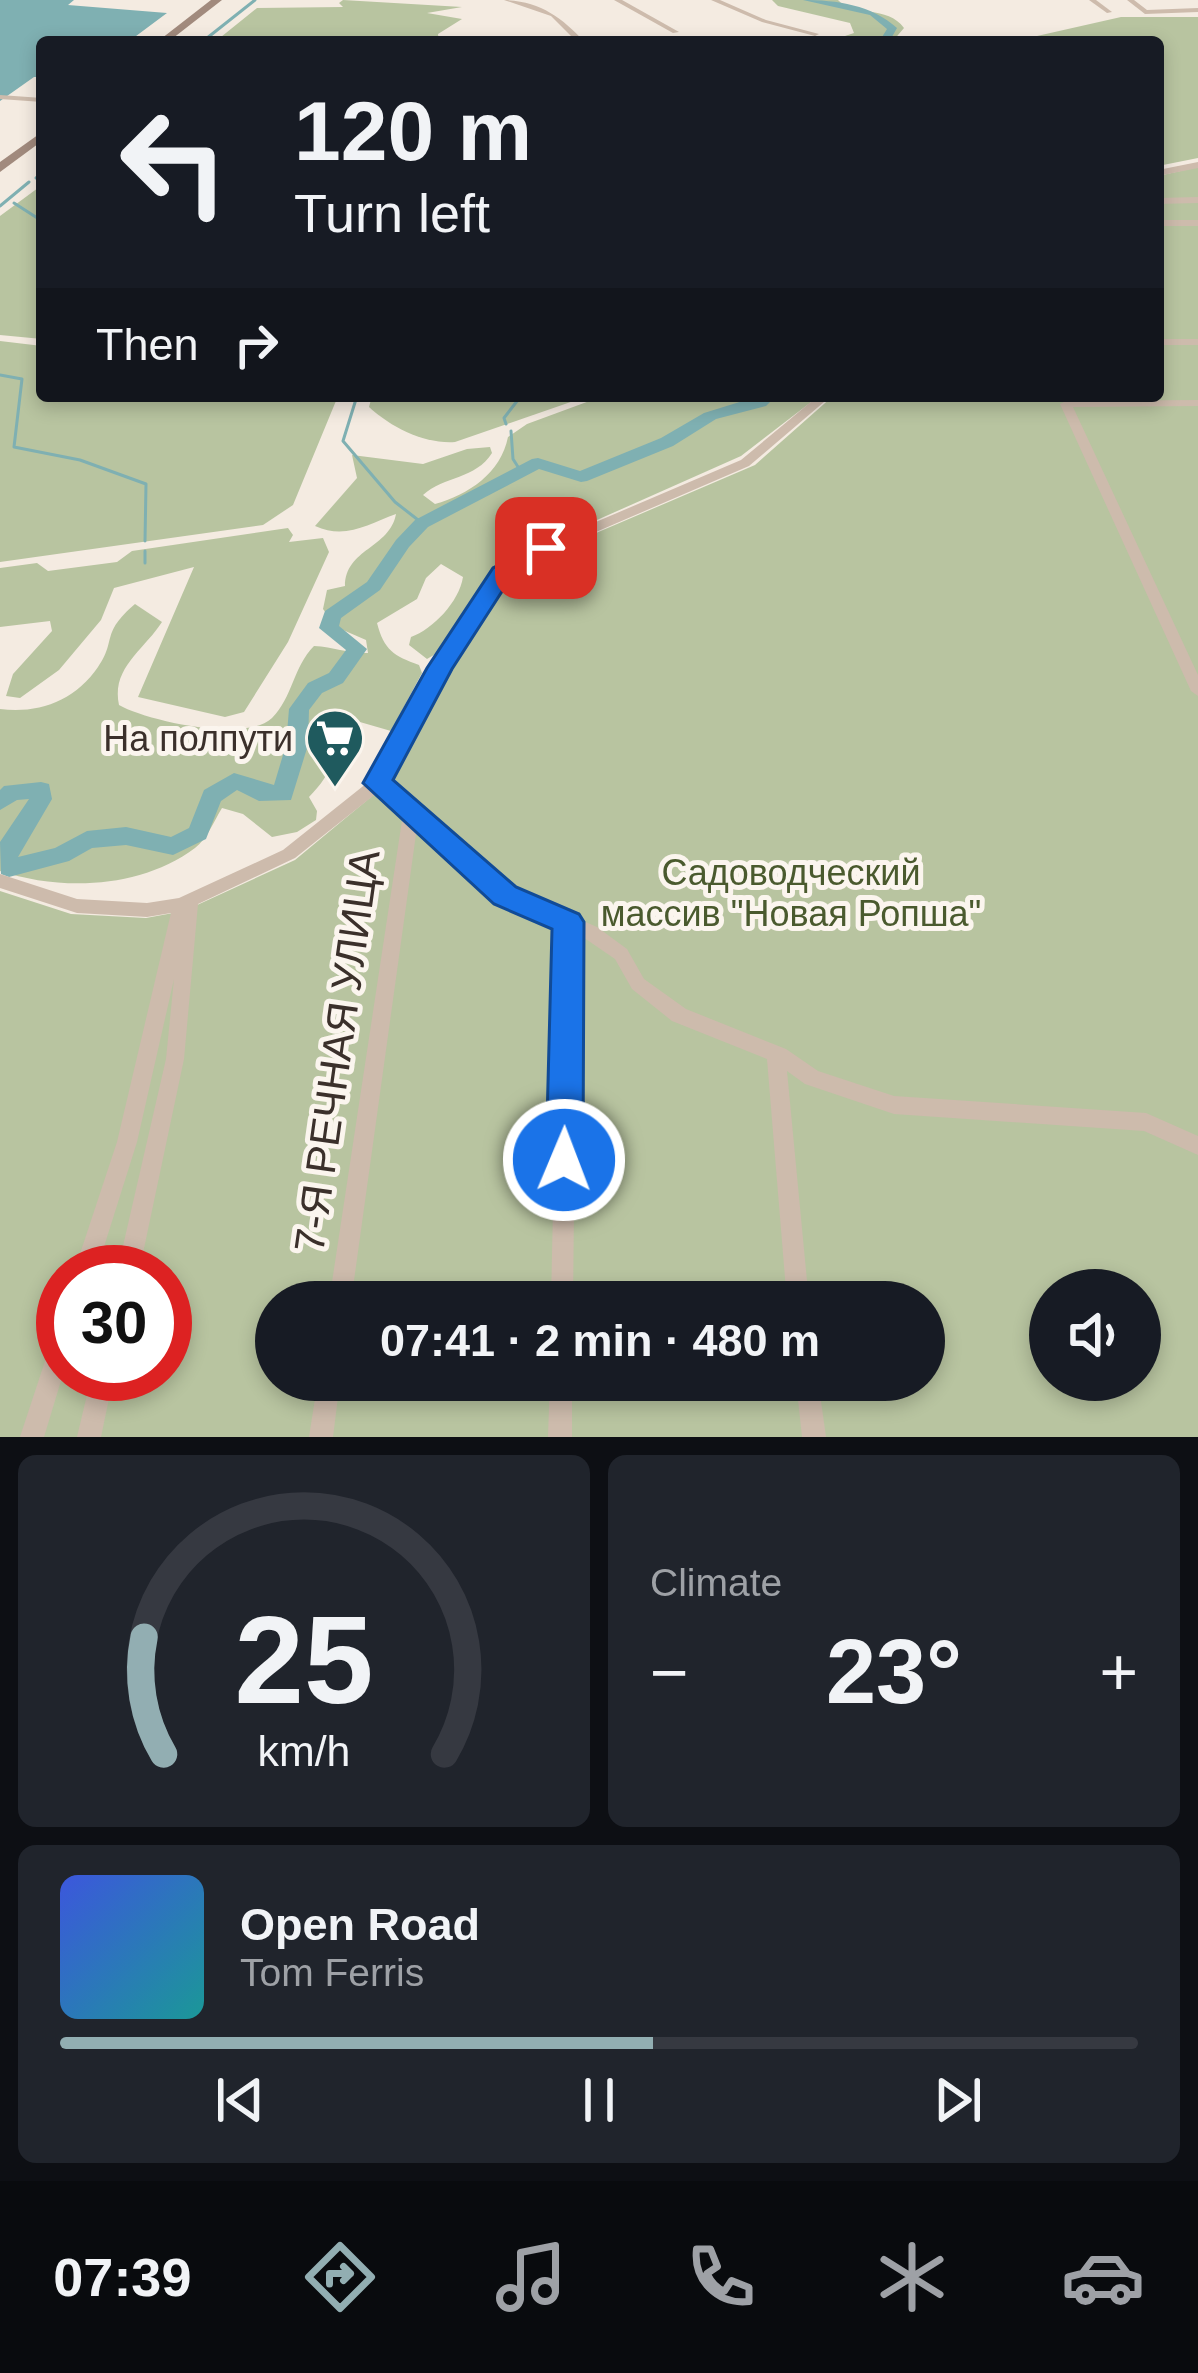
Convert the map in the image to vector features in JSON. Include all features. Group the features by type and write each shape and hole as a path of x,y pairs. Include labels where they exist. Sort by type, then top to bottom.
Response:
{"main road":[{"path":"170,36 217,0"},
{"path":"0,168 36,141"}],"street":[{"path":"507,0 553,15 575,36"},
{"path":"617,0 675,32"},
{"path":"714,0 764,21 815,34"},
{"path":"1092,0 1109,13"},
{"path":"1130,0 1145,12 1198,10"},
{"path":"3,100 36,100"},
{"path":"1164,172 1198,165"},
{"path":"1164,201 1198,200"},
{"path":"1164,223 1198,224"},
{"path":"1164,341 1198,342"},
{"path":"1,885 77,906 147,910 186,902 289,854 378,783 440,668 501,574 540,551 745,463 818,402"},
{"path":"1062,402 1198,691"},
{"path":"1130,402 1198,403"},
{"path":"378,783 505,896 568,922 621,954 638,984 679,1015 776,1054 812,1078 894,1105 1147,1122 1198,1146"},
{"name":"7-Я РЕЧНАЯ УЛИЦА","path":"343,1281 411,811"},
{"path":"94,1245 127,1142 186,902"},
{"path":"134,1245 175,1059 186,902"},
{"path":"562,1281 568,922"},
{"path":"776,1054 796,1281"},
{"path":"32,1437 44,1401"},
{"path":"89,1437 97,1401"},
{"path":"321,1437 326,1401"},
{"path":"560,1437 561,1401"},
{"path":"810,1401 814,1437"}],"green space":[{"path":"772,0 838,0 889,16 904,28 897,36 845,36 854,33 850,23 778,6"},
{"path":"339,3 462,7 427,13 462,19 438,36 222,36 257,8 343,7"},
{"path":"1121,17 1198,17 1198,158 1164,165 1164,36 1037,36"},
{"name":"Садоводческий массив \"Новая Ропша\"","path":"1198,167 1198,1437 0,1437 0,891 71,914 146,918 184,911 295,860 389,782 450,668 508,576 547,554 755,465 826,402 1164,402 1164,175"},
{"path":"36,189 36,338 0,335 0,216"},
{"path":"0,341 36,345 36,402 336,402 293,505 263,525 0,562"},
{"path":"370,402 571,402 455,442 420,437 369,407"},
{"path":"587,402 811,402 741,456 498,564 459,630 427,659 409,645 411,637 444,613 463,577 441,564 426,578 417,599 377,623 387,646 419,665 422,673 391,731 353,720 330,770 309,797 316,820 297,832 272,837 243,814 222,808 199,844 150,872 74,883 0,871 0,709 42,707 78,689 104,658 117,623 135,604 162,622 124,670 119,705 151,717 220,729 241,729 272,718 314,646 368,653 366,640 336,627 323,609 327,590 345,586 352,564 386,534 396,514 347,531 315,526 357,478 352,455 423,464 467,449 490,447 492,453 477,468 423,495 435,504 481,481 498,461 508,437 527,424"},
{"path":"288,528 293,535 289,542 323,538 329,552 288,642 244,712 225,717 138,697 194,567 114,588 101,620 59,670 20,698 6,696 13,674 52,631 50,621 0,627 0,568 37,563 48,571 117,562 132,551"}],"water":[{"path":"0,0 74,0 68,5 167,13 136,36 36,36 36,77 0,101"}],"waterway":[{"path":"210,36 255,0"},
{"path":"808,0 873,13 892,28 887,36"},
{"path":"0,206 29,182"},
{"path":"14,203 36,217"},
{"path":"0,375 22,379 14,447 80,460 146,484 145,541"},
{"path":"355,402 343,441 395,502 422,523"},
{"path":"506,424 504,418 516,402"},
{"path":"0,802 12,792 41,790 41,799 5,853 9,868 61,855 87,840 126,836 173,846 198,833 212,796 234,781 250,784 259,793 283,794 297,745 299,709 315,688 336,678 357,649 329,628 332,615 373,586 422,524 538,463 581,477 667,442 710,416 761,402"},
{"path":"511,431 513,459 520,470"},
{"path":"145,551 145,563"}],"place":[{"name":"На полпути","path":"335,789"}],"route":[{"path":"546,548 501,574 440,668 378,783 505,896 568,922 564,1160"}]}
